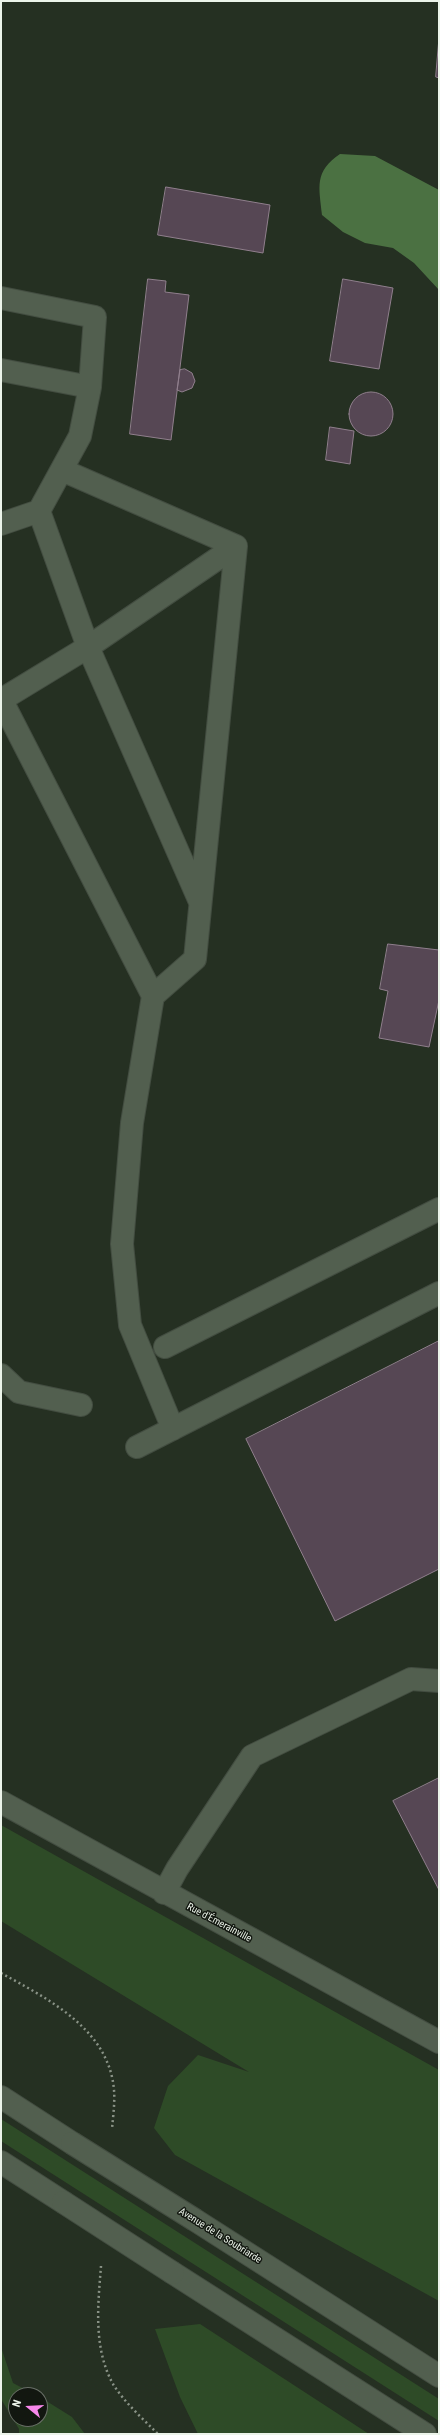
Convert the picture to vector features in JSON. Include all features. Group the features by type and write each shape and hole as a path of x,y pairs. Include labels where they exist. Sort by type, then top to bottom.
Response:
{"street":[{"path":"1,298 95,317 90,387 80,436 38,511 1,524"},
{"path":"1,370 90,387"},
{"path":"62,470 236,546"},
{"path":"38,511 88,647 201,903"},
{"path":"173,1429 130,1325 122,1244 132,1122 153,996 1,700 88,647 236,546"},
{"path":"153,996 195,959 236,546"},
{"path":"165,1346 439,1209"},
{"path":"137,1447 439,1293"},
{"path":"1,1375 19,1392 81,1405"},
{"path":"164,1893 177,1869 252,1756 411,1679 439,1681"},
{"name":"Rue d'Émerainville","path":"1,1802 164,1893 439,2042"},
{"name":"Avenue de la Soubriarde","path":"1,2097 439,2376"},
{"path":"1,2162 425,2434"}],"path":[{"path":"1,1972 61,2008 84,2027 101,2051 110,2068 114,2090 112,2129"},
{"path":"101,2266 98,2331 104,2362 113,2384 140,2416 158,2434"}],"shaded area":[{"path":"340,154 375,156 439,190 439,290 414,263 393,248 365,243 343,232 322,215 320,180 326,167"},
{"path":"1,1825 439,2070 439,2301 175,2155 154,2128 168,2086 198,2055 249,2072 1,1921"},
{"path":"1,2119 439,2399 439,2421 1,2141"},
{"path":"200,2324 369,2434 198,2434 180,2397 155,2329"},
{"path":"1,2347 13,2383 21,2387 8,2387 8,2411 1,2399"},
{"path":"48,2402 72,2417 85,2434 19,2434 18,2427 48,2427"}],"building":[{"path":"439,38 439,78 436,77"},
{"path":"166,187 270,205 263,253 158,235"},
{"path":"148,279 166,281 165,292 189,295 171,440 130,434"},
{"path":"343,279 393,288 379,369 330,361"},
{"path":"185,369 192,373 195,381 192,388 182,392 177,390 180,370"},
{"path":"371,392 383,396 389,402 393,414 389,426 383,432 371,436 359,432 353,426 349,414 353,402 359,396"},
{"path":"330,427 354,431 350,464 326,460"},
{"path":"388,944 439,950 439,1000 429,1047 379,1038 388,991 380,989"},
{"path":"439,1341 439,1569 335,1621 246,1439"},
{"path":"439,1778 439,1890 393,1801"}]}
